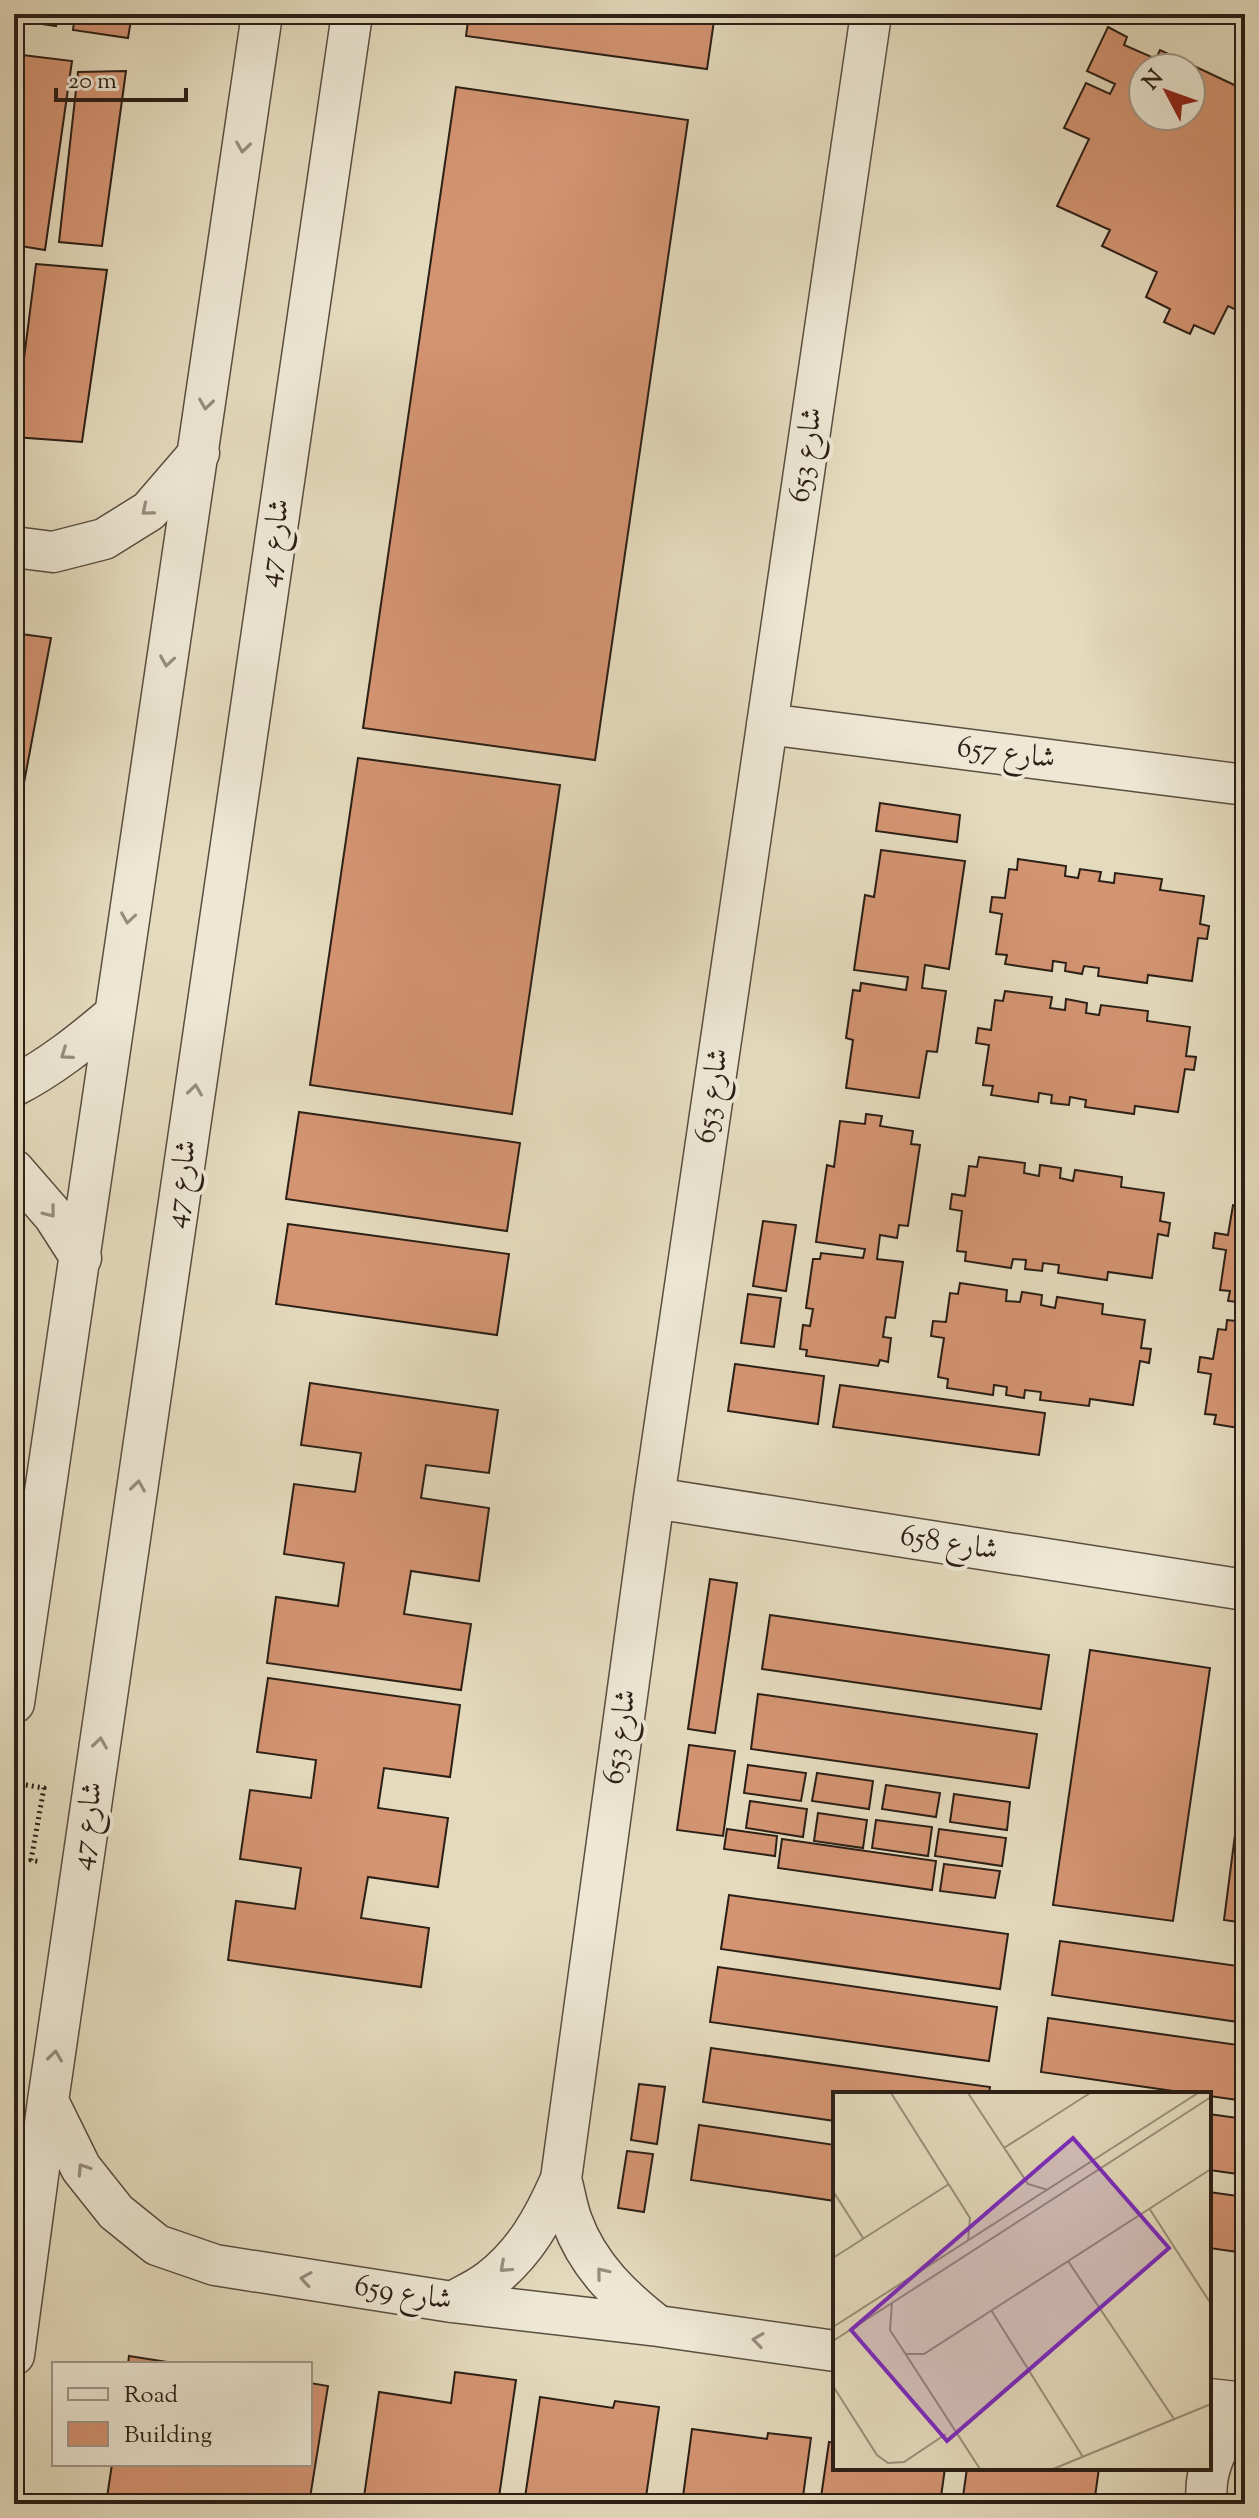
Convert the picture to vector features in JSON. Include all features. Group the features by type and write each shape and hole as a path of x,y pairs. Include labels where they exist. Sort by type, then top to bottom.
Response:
{"street":[{"path":"14,1703 262,14"},
{"name":"شارع 47","path":"14,2355 48,2101 352,14"},
{"name":"شارع 653","path":"452,2302 489,2281 521,2253 544,2218 561,2179 654,1498 871,14"},
{"path":"14,547 53,552 104,539 149,511 199,453"},
{"name":"شارع 657","path":"767,724 1245,785"},
{"path":"14,1086 76,1047 114,1015"},
{"path":"14,1170 54,1216 81,1258"},
{"name":"شارع 658","path":"654,1498 1245,1590"},
{"name":"شارع 659","path":"48,2101 81,2168 116,2212 157,2245 215,2265 452,2302 833,2351"},
{"name":"شارع 653","path":"561,2179 573,2222 594,2263 623,2298 658,2326"},
{"path":"1211,2399 1245,2403"},
{"path":"1211,2462 1221,2442 1245,2416"}],"building":[{"path":"14,14 57,14 56,26 14,20"},
{"path":"75,14 132,14 128,38 73,30"},
{"path":"469,14 715,14 707,69 466,36"},
{"path":"1108,27 1127,37 1124,45 1140,52 1127,52 1127,132 1207,132 1207,72 1245,90 1245,314 1228,306 1214,334 1194,325 1190,334 1164,322 1170,309 1146,297 1157,272 1102,246 1110,230 1057,206 1089,139 1064,128 1086,83 1110,94 1115,84 1087,71"},
{"path":"14,54 72,61 45,250 14,245"},
{"path":"126,71 102,246 59,242 78,72"},
{"path":"456,87 688,120 595,760 363,728"},
{"path":"36,264 107,270 82,442 14,437"},
{"path":"14,633 51,638 24,783 14,790"},
{"path":"358,758 560,785 512,1114 310,1085"},
{"path":"880,803 960,815 957,842 876,831"},
{"path":"881,850 965,861 949,969 925,965 922,988 946,991 937,1052 927,1051 919,1098 846,1088 853,1040 846,1038 853,990 860,991 861,983 906,990 908,977 854,970 865,895 874,897"},
{"path":"1018,859 1066,866 1065,876 1078,878 1080,869 1101,872 1099,881 1114,883 1115,873 1162,879 1160,890 1204,896 1200,924 1209,926 1207,939 1198,938 1192,981 1148,975 1147,983 1098,976 1099,968 1084,966 1082,974 1065,971 1066,963 1053,961 1052,971 1005,964 1007,955 996,954 1002,914 990,912 992,897 1005,898 1009,869 1017,870"},
{"path":"1005,991 1052,997 1050,1008 1065,1010 1066,999 1087,1003 1086,1013 1099,1015 1101,1005 1148,1011 1147,1021 1190,1027 1186,1056 1196,1057 1194,1070 1185,1069 1178,1112 1135,1106 1134,1114 1085,1107 1086,1100 1070,1097 1069,1105 1051,1103 1052,1095 1039,1093 1038,1102 991,1095 993,1086 983,1085 989,1045 976,1043 978,1028 991,1030 995,1000 1003,1001"},
{"path":"299,1112 520,1143 507,1231 286,1199"},
{"path":"866,1114 882,1116 880,1126 913,1131 911,1144 920,1145 908,1226 899,1225 897,1238 880,1235 877,1259 903,1262 895,1318 886,1317 883,1337 891,1338 888,1362 880,1360 878,1366 806,1356 807,1350 800,1349 803,1325 810,1326 813,1309 806,1308 813,1259 820,1259 821,1253 863,1258 865,1249 816,1242 827,1165 834,1167 840,1121 865,1124"},
{"path":"979,1157 1025,1163 1024,1173 1039,1176 1040,1165 1061,1168 1060,1178 1073,1181 1075,1170 1122,1177 1121,1187 1164,1193 1160,1221 1170,1223 1168,1236 1158,1234 1152,1278 1108,1272 1107,1280 1058,1273 1059,1265 1043,1263 1042,1271 1025,1269 1026,1260 1013,1259 1011,1268 965,1261 966,1252 957,1251 962,1211 950,1209 952,1194 965,1196 969,1166 977,1167"},
{"path":"1242,1196 1245,1196 1245,1303 1228,1301 1230,1291 1220,1290 1226,1250 1213,1248 1215,1233 1228,1235 1233,1205 1241,1206"},
{"path":"763,1221 796,1225 786,1291 753,1286"},
{"path":"288,1224 509,1254 497,1335 276,1304"},
{"path":"960,1283 1007,1290 1006,1301 1020,1302 1022,1292 1042,1295 1041,1305 1055,1308 1057,1297 1103,1304 1102,1314 1145,1320 1141,1348 1151,1349 1149,1363 1140,1361 1133,1405 1090,1399 1089,1406 1040,1400 1041,1392 1025,1390 1024,1398 1006,1395 1007,1387 994,1385 993,1395 947,1388 948,1379 938,1377 944,1338 931,1336 933,1321 946,1322 950,1293 958,1294"},
{"path":"748,1294 781,1298 774,1347 741,1343"},
{"path":"1227,1320 1245,1322 1245,1429 1214,1424 1216,1415 1205,1414 1211,1374 1198,1372 1200,1357 1213,1359 1218,1329 1226,1330"},
{"path":"735,1364 824,1376 818,1424 728,1411"},
{"path":"310,1383 498,1410 489,1473 426,1465 421,1498 489,1508 479,1581 411,1571 404,1614 471,1624 461,1690 267,1663 276,1597 338,1606 344,1563 284,1554 294,1484 355,1492 361,1453 301,1445"},
{"path":"840,1385 1045,1413 1039,1455 833,1427"},
{"path":"710,1579 737,1583 715,1733 688,1729"},
{"path":"770,1615 1049,1655 1041,1709 762,1669"},
{"path":"1090,1650 1210,1668 1173,1921 1053,1905"},
{"path":"268,1678 460,1705 450,1777 384,1768 378,1808 448,1818 438,1887 368,1877 361,1918 429,1928 421,1987 228,1960 236,1901 295,1909 301,1868 240,1859 250,1790 311,1798 316,1760 257,1752"},
{"path":"758,1694 1037,1734 1029,1788 751,1749"},
{"path":"689,1745 735,1751 723,1836 677,1830"},
{"path":"1245,1757 1245,1923 1224,1920"},
{"path":"748,1765 806,1773 801,1801 744,1793"},
{"path":"817,1773 873,1781 869,1809 812,1801"},
{"path":"886,1785 940,1793 936,1817 882,1809"},
{"path":"954,1794 1010,1802 1007,1830 950,1822"},
{"path":"750,1801 807,1809 803,1837 746,1828"},
{"path":"818,1813 867,1820 863,1848 814,1841"},
{"path":"876,1820 932,1827 928,1856 872,1848"},
{"path":"727,1829 777,1836 775,1856 724,1849"},
{"path":"939,1829 1006,1838 1002,1866 935,1856"},
{"path":"782,1839 936,1861 932,1890 778,1868"},
{"path":"944,1864 1000,1871 995,1898 940,1891"},
{"path":"729,1895 1008,1934 1000,1989 721,1949"},
{"path":"1060,1941 1245,1967 1245,2023 1052,1995"},
{"path":"718,1967 997,2007 989,2061 710,2022"},
{"path":"1048,2018 1245,2046 1245,2101 1211,2096 1211,2092 1180,2092 1041,2072"},
{"path":"711,2048 990,2087 989,2092 833,2092 833,2121 703,2102"},
{"path":"639,2084 665,2087 657,2144 631,2140"},
{"path":"1211,2114 1245,2119 1245,2175 1211,2170"},
{"path":"699,2125 833,2145 833,2201 691,2180"},
{"path":"627,2151 653,2154 644,2212 618,2208"},
{"path":"1211,2192 1245,2197 1245,2253 1211,2248"},
{"path":"129,2356 167,2362 128,2362"},
{"path":"455,2372 516,2380 498,2504 363,2504 379,2392 451,2403"},
{"path":"312,2383 328,2386 309,2504 106,2504 112,2466 312,2466"},
{"path":"540,2397 613,2408 615,2401 659,2407 645,2504 524,2504"},
{"path":"692,2429 767,2439 768,2433 811,2438 802,2504 682,2504"},
{"path":"829,2442 833,2443 833,2470 945,2470 940,2504 820,2504"},
{"path":"967,2470 1099,2470 1094,2504 962,2504"}]}
